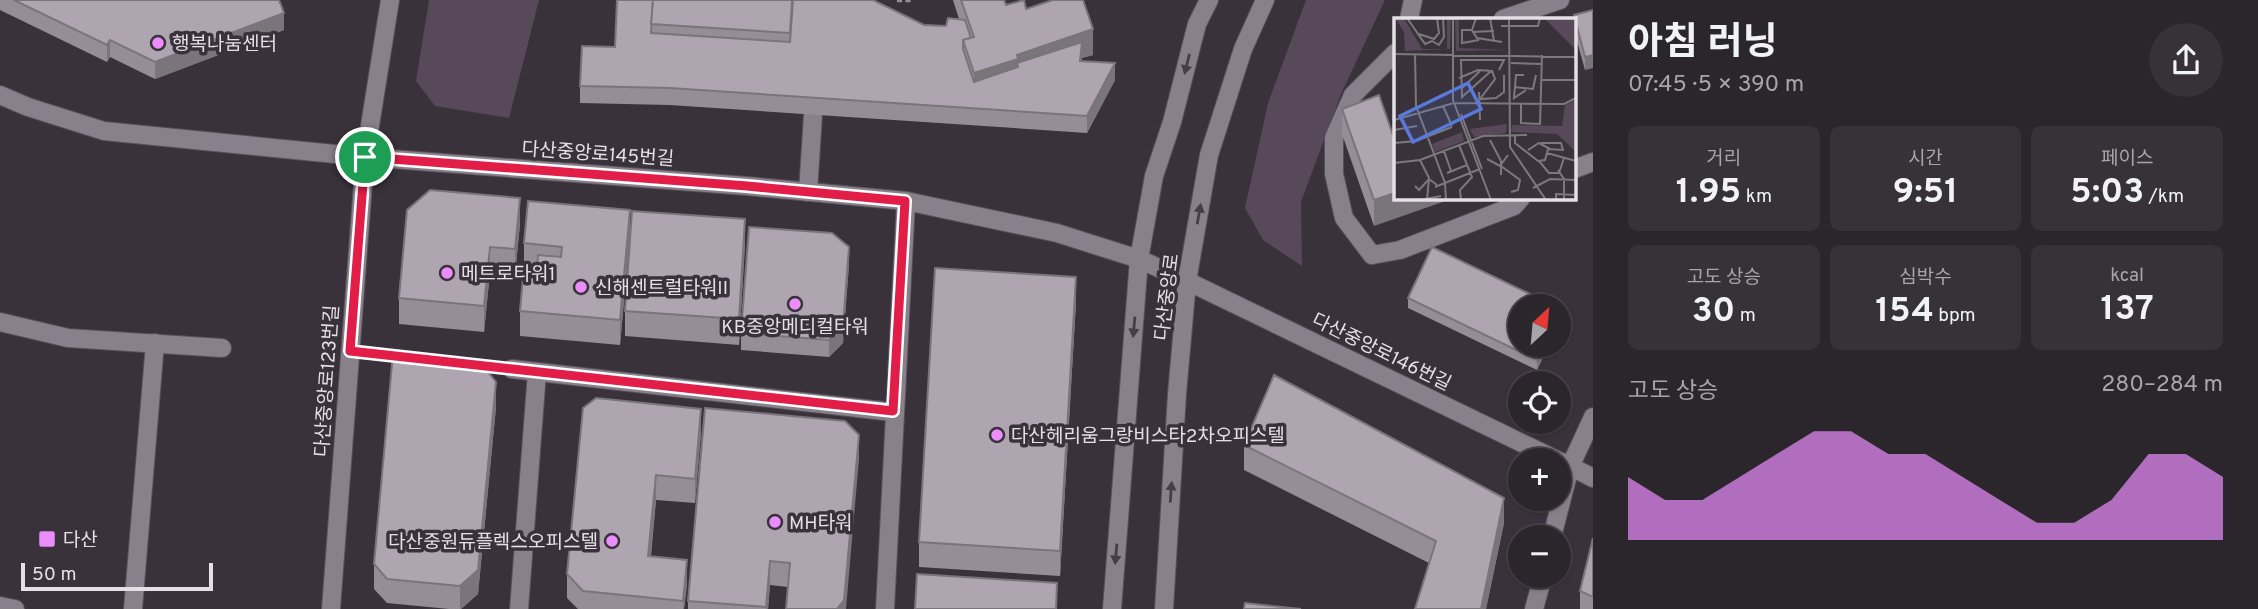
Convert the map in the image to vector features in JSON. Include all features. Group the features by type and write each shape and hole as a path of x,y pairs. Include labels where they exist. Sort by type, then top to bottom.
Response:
{"street":[{"name":"다산중앙로123번길","path":"331,609 365,157 390,0"},
{"name":"다산중앙로","path":"1112,609 1139,259 1154,176 1172,122 1197,24 1209,0"},
{"name":"다산중앙로","path":"1164,609 1187,281 1209,155 1243,49 1265,0"},
{"path":"1409,18 1413,0"},
{"path":"1506,18 1560,0"},
{"path":"1394,54 1353,95 1334,138 1334,174 1345,218 1372,254 1400,250 1514,206 1519,200"},
{"name":"다산중앙로145번길","path":"0,95 28,107 104,131 365,157 905,201 1057,233 1139,259 1187,281"},
{"path":"808,192 813,115"},
{"path":"1576,168 1593,162"},
{"path":"885,609 905,201"},
{"name":"다산중앙로146번길","path":"1187,281 1531,448"},
{"path":"0,321 68,338 222,348"},
{"path":"133,609 155,343"},
{"path":"512,369 893,411"},
{"path":"519,609 537,372"},
{"path":"1571,450 1593,417"},
{"name":"다산중앙로146번길","path":"1571,467 1593,478"},
{"path":"1534,609 1540,588"},
{"path":"0,606 15,609"}],"path":[{"path":"897,0 912,0"},
{"path":"350,351 404,357"},
{"path":"417,359 512,369"}],"shaded area":[{"path":"429,0 539,0 509,118 435,106 416,81"},
{"path":"1306,0 1385,0 1341,94 1301,202 1302,266 1263,240 1245,208 1268,103"}],"building":[{"name":"행복나눔센터","path":"14,0 279,0 284,13 155,62 110,40 107,45"},
{"path":"617,0 653,0 651,33 790,42 793,0 873,0 924,25 946,26 948,18 965,20 971,38 963,40 963,49 974,82 1018,67 1017,63 1082,42 1080,61 1115,63 1087,116 670,88 580,86 582,46 615,47"},
{"path":"653,0 792,0 790,33 651,24"},
{"path":"961,0 1004,0 1006,5 1024,0 1026,9 1053,0 1083,0 1093,29 1017,55 1018,59 974,73 963,40 974,37"},
{"path":"1593,10 1593,55 1585,57 1574,15"},
{"path":"1379,95 1394,138 1394,193 1374,200 1342,109"},
{"name":"메트로타워1","path":"430,190 520,198 515,249 490,247 484,306 399,298 407,210"},
{"name":"신해센트럴타워II","path":"528,201 630,210 620,320 520,311 524,266 537,267 538,255 561,257 562,247 524,243"},
{"path":"632,211 745,219 739,319 625,311"},
{"name":"KB중앙메디컬타워","path":"749,227 832,233 849,247 843,326 829,340 741,333"},
{"path":"1432,247 1530,294 1508,294 1508,346 1408,298"},
{"name":"다산헤리움그랑비스타2차오피스텔","path":"935,268 1076,277 1060,551 919,542"},
{"path":"393,353 427,357 427,361 484,367 496,382 478,570 460,586 387,579 374,564"},
{"path":"1274,375 1504,498 1481,609 1415,609 1436,541 1244,445"},
{"name":"다산중원듀플렉스오피스텔","path":"596,398 701,409 695,479 656,475 648,556 687,560 683,601 583,591 567,574 583,408"},
{"name":"MH타워","path":"705,408 845,421 859,435 844,600 837,609 786,609 790,563 770,561 766,607 688,601"},
{"path":"1593,538 1593,597 1580,591"},
{"path":"917,574 1057,583 1056,609 915,609"},
{"path":"1245,603 1301,609 1244,609"}],"place":[{"name":"행복나눔센터","path":"158,43"},
{"name":"메트로타워1","path":"447,273"},
{"name":"신해센트럴타워II","path":"581,287"},
{"name":"KB중앙메디컬타워","path":"795,304"},
{"name":"다산헤리움그랑비스타2차오피스텔","path":"997,435"},
{"name":"MH타워","path":"775,522"},
{"name":"다산","path":"47,539"},
{"name":"다산중원듀플렉스오피스텔","path":"612,541"}],"route":[{"path":"365,157 747,186 905,201 893,411 350,351 365,157"}]}
